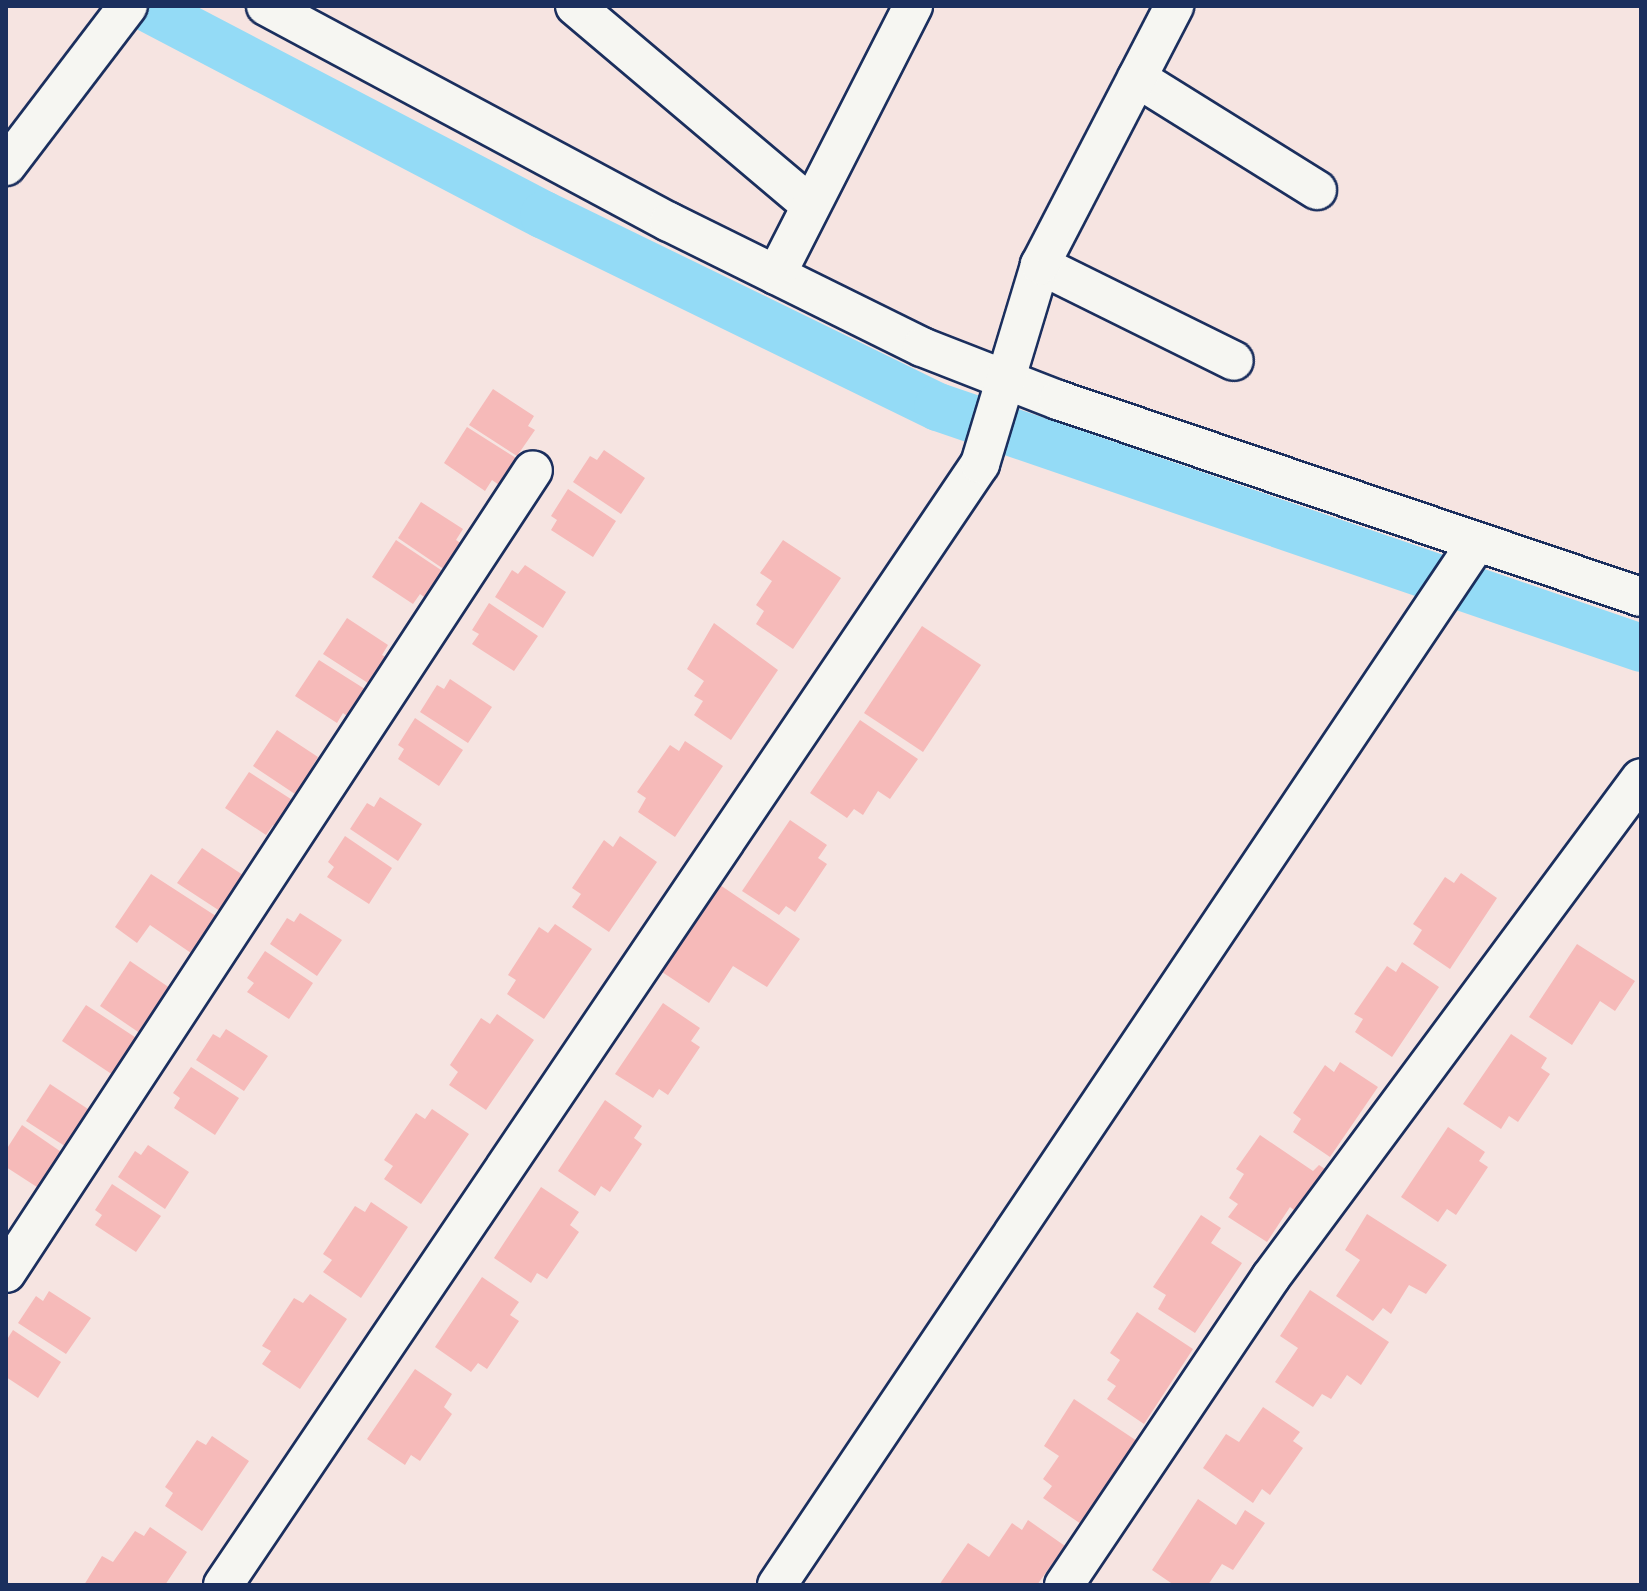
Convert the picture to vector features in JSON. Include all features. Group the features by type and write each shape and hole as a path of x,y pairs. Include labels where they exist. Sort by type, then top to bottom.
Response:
{"street":[{"path":"266,6 776,275 1005,382 1476,544 1641,597"},
{"path":"575,6 808,203"},
{"path":"776,275 808,203 913,6"},
{"path":"223,1585 980,464 1040,265 1174,6"},
{"path":"6,166 122,15"},
{"path":"1137,78 1317,190"},
{"path":"1040,265 1234,361"},
{"path":"6,1273 533,470"},
{"path":"777,1585 1476,544"},
{"path":"1064,1585 1271,1277 1641,778"}],"building":[{"path":"493,389 534,416 528,426 535,430 517,456 469,425"},
{"path":"467,427 516,458 499,485 492,480 485,491 444,463"},
{"path":"604,450 645,478 621,514 573,482 590,456 597,460"},
{"path":"568,489 616,521 593,557 551,530 557,520 551,516"},
{"path":"421,502 463,529 456,540 462,544 445,570 398,538"},
{"path":"396,540 444,572 427,599 420,594 413,604 372,577"},
{"path":"783,540 841,578 793,649 756,624 764,611 756,605 772,581 760,573"},
{"path":"525,565 566,592 543,628 495,597 512,570 518,574"},
{"path":"489,603 538,636 514,671 472,644 479,634 472,630"},
{"path":"347,618 388,645 382,655 389,659 371,685 323,654"},
{"path":"714,623 778,670 731,740 694,715 703,701 694,696 704,681 687,669"},
{"path":"922,626 981,665 923,752 864,713"},
{"path":"319,660 368,691 350,718 343,713 337,723 295,696"},
{"path":"450,679 492,707 468,743 420,712 437,685 444,689"},
{"path":"415,718 463,750 439,786 398,759 404,749 398,745"},
{"path":"860,720 918,759 890,799 878,791 863,815 854,809 847,818 810,793"},
{"path":"277,730 318,757 312,767 318,771 301,798 253,766"},
{"path":"685,741 723,766 675,837 638,812 646,798 637,792 670,745 679,751"},
{"path":"249,772 297,803 280,829 273,825 266,835 225,808"},
{"path":"380,797 422,824 398,861 350,829 367,803 374,807"},
{"path":"790,820 827,845 818,858 827,864 795,912 786,906 779,915 742,891"},
{"path":"345,836 392,868 369,904 327,877 334,867 328,862"},
{"path":"620,836 657,862 609,932 572,907 581,894 572,888 604,840 613,847"},
{"path":"202,848 243,875 236,885 243,889 226,915 177,883"},
{"path":"1461,873 1497,898 1450,969 1413,944 1422,930 1413,924 1445,877 1454,883"},
{"path":"151,874 222,920 205,947 198,942 191,953 150,925 137,943 115,927"},
{"path":"720,885 800,939 767,987 733,966 709,1003 662,972"},
{"path":"300,913 342,940 317,976 270,944 287,918 294,922"},
{"path":"555,924 592,949 544,1019 507,994 516,980 508,975 539,927 548,933"},
{"path":"1577,944 1635,981 1615,1011 1600,1001 1572,1045 1529,1017"},
{"path":"265,951 313,983 289,1019 247,992 254,983 247,978"},
{"path":"130,961 170,988 147,1038 100,1006"},
{"path":"1402,962 1439,987 1392,1057 1355,1032 1363,1019 1354,1014 1387,966 1396,972"},
{"path":"663,1003 700,1028 691,1041 700,1047 668,1095 659,1089 653,1098 615,1074"},
{"path":"86,1005 144,1043 126,1070 119,1065 113,1075 62,1041"},
{"path":"497,1014 534,1040 486,1110 449,1085 458,1072 450,1065 481,1018 490,1024"},
{"path":"226,1029 268,1056 244,1091 196,1060 213,1034 220,1038"},
{"path":"1511,1034 1547,1058 1541,1068 1550,1074 1518,1122 1509,1116 1501,1129 1463,1104"},
{"path":"1340,1062 1378,1087 1330,1157 1293,1132 1301,1119 1293,1113 1325,1065 1334,1072"},
{"path":"191,1067 239,1098 215,1135 174,1108 180,1098 173,1093"},
{"path":"50,1084 91,1111 74,1152 26,1121"},
{"path":"605,1100 642,1126 634,1138 642,1144 610,1192 601,1186 595,1196 558,1171"},
{"path":"432,1109 469,1134 421,1204 384,1179 393,1166 384,1160 416,1113 425,1119"},
{"path":"22,1125 70,1158 40,1189 6,1167 6,1150"},
{"path":"1448,1127 1485,1152 1479,1161 1488,1167 1456,1215 1447,1209 1438,1222 1401,1197"},
{"path":"1260,1135 1313,1171 1319,1165 1334,1175 1306,1219 1290,1207 1267,1242 1228,1217 1238,1204 1229,1198 1244,1174 1236,1169"},
{"path":"148,1145 189,1172 165,1209 118,1177 135,1151 141,1155"},
{"path":"112,1184 161,1216 136,1252 95,1225 102,1215 95,1210"},
{"path":"541,1187 579,1212 570,1225 579,1232 547,1279 537,1273 531,1283 494,1258"},
{"path":"371,1202 408,1227 361,1298 323,1272 332,1260 323,1254 355,1206 365,1212"},
{"path":"1367,1214 1447,1265 1426,1294 1409,1285 1391,1314 1383,1308 1373,1321 1336,1296 1360,1260 1345,1250"},
{"path":"1201,1215 1221,1228 1211,1243 1242,1263 1195,1333 1158,1309 1166,1295 1153,1287"},
{"path":"482,1277 519,1302 510,1315 519,1321 487,1369 478,1363 471,1372 435,1347"},
{"path":"1310,1290 1389,1342 1361,1385 1347,1375 1331,1399 1322,1394 1313,1407 1275,1382 1298,1348 1280,1336"},
{"path":"49,1291 91,1318 66,1354 18,1323 36,1296 43,1301"},
{"path":"310,1294 347,1319 300,1389 262,1364 271,1351 262,1346 294,1298 303,1303"},
{"path":"1137,1312 1193,1349 1144,1424 1107,1399 1116,1386 1107,1380 1120,1360 1110,1353"},
{"path":"13,1330 61,1362 38,1398 6,1377 6,1341"},
{"path":"415,1369 452,1394 444,1407 452,1414 420,1461 411,1455 405,1465 367,1439"},
{"path":"1074,1399 1137,1441 1081,1524 1043,1498 1052,1486 1043,1479 1059,1456 1044,1446"},
{"path":"1263,1407 1300,1432 1293,1441 1303,1448 1270,1495 1262,1489 1253,1503 1203,1468 1226,1434 1239,1442"},
{"path":"212,1436 249,1461 202,1531 165,1506 173,1493 165,1487 197,1440 206,1445"},
{"path":"1198,1499 1236,1525 1245,1510 1265,1523 1233,1570 1222,1564 1208,1585 1174,1585 1152,1570"},
{"path":"1028,1520 1065,1546 1037,1585 939,1585 968,1543 989,1557 1012,1523 1022,1530"},
{"path":"150,1527 187,1552 165,1585 84,1585 102,1556 113,1562 135,1531 144,1536"}],"waterway":[{"path":"144,6 544,215 938,407 1641,648"}]}
